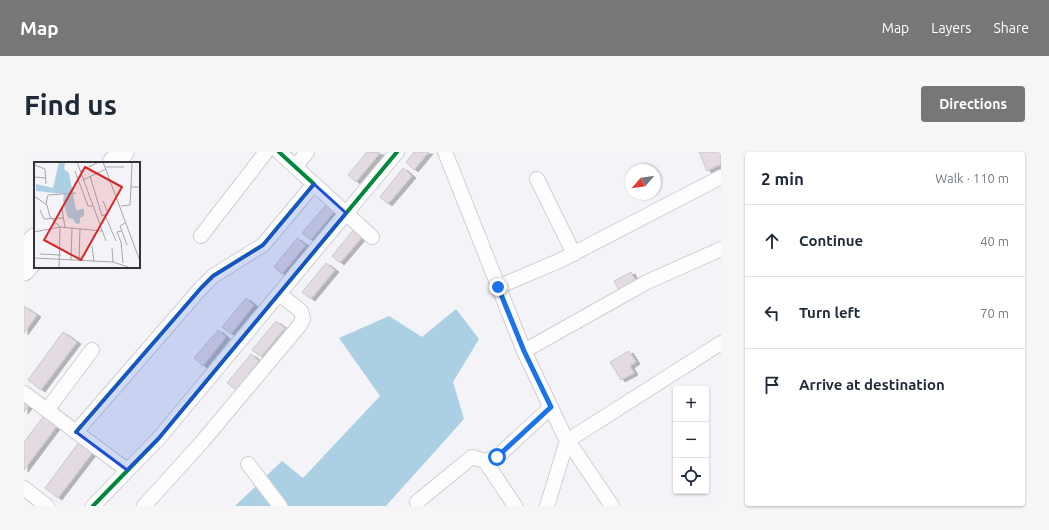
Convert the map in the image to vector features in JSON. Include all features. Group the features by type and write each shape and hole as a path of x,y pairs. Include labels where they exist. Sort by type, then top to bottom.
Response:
{"highway":[{"path":"100,162 108,152"},
{"path":"114,162 122,152"},
{"path":"24,252 34,240"},
{"path":"24,270 34,258"}],"street":[{"path":"200,236 266,152"},
{"path":"279,152 372,237"},
{"path":"296,166 307,152"},
{"path":"93,506 159,438 397,152"},
{"path":"445,152 524,351 567,441 612,506"},
{"path":"498,287 574,254 721,177"},
{"path":"537,179 574,254"},
{"path":"76,432 201,288 213,276 267,242 314,184"},
{"path":"524,351 647,282 721,249"},
{"path":"144,506 202,442 299,326 303,319 301,311 279,294"},
{"path":"547,506 567,441 721,343"},
{"path":"47,410 92,350"},
{"path":"24,392 127,470"},
{"path":"417,502 472,457 485,461 497,457 551,407"},
{"path":"485,461 515,506"},
{"path":"248,464 280,506"},
{"path":"24,488 47,506"}],"highlighted area":[{"path":"314,184 346,213 159,438 127,470 76,432 201,288 213,276 263,245"}],"water":[{"path":"456,309 479,339 453,382 464,419 386,506 235,506 282,461 303,478 380,396 339,338 389,316 422,337"}],"building":[{"path":"367,152 380,153 356,182 348,175"},
{"path":"414,152 429,152 414,170 406,162"},
{"path":"699,152 721,152 721,164 707,171"},
{"path":"403,168 412,176 388,204 380,197"},
{"path":"326,205 334,212 311,240 302,233"},
{"path":"355,228 364,235 340,263 332,256"},
{"path":"297,238 306,245 282,274 274,267"},
{"path":"326,263 335,270 311,299 302,292"},
{"path":"631,272 636,281 619,290 614,281"},
{"path":"246,298 254,305 231,334 222,327"},
{"path":"24,306 37,315 24,333"},
{"path":"276,321 285,328 261,357 252,350"},
{"path":"218,330 226,337 203,366 194,358"},
{"path":"63,332 77,342 41,390 28,380"},
{"path":"629,351 636,362 630,366 634,373 621,380 610,362"},
{"path":"251,354 259,361 236,390 227,383"},
{"path":"24,397 31,403 24,412"},
{"path":"47,412 60,422 24,470 24,442"},
{"path":"80,441 94,451 58,498 45,488"}],"cycle path":[{"path":"76,432 201,288 213,276 263,245 314,184 279,152"},
{"path":"93,506 159,438 397,152"}],"route":[{"path":"497,457 551,407 524,351 498,287"}]}
